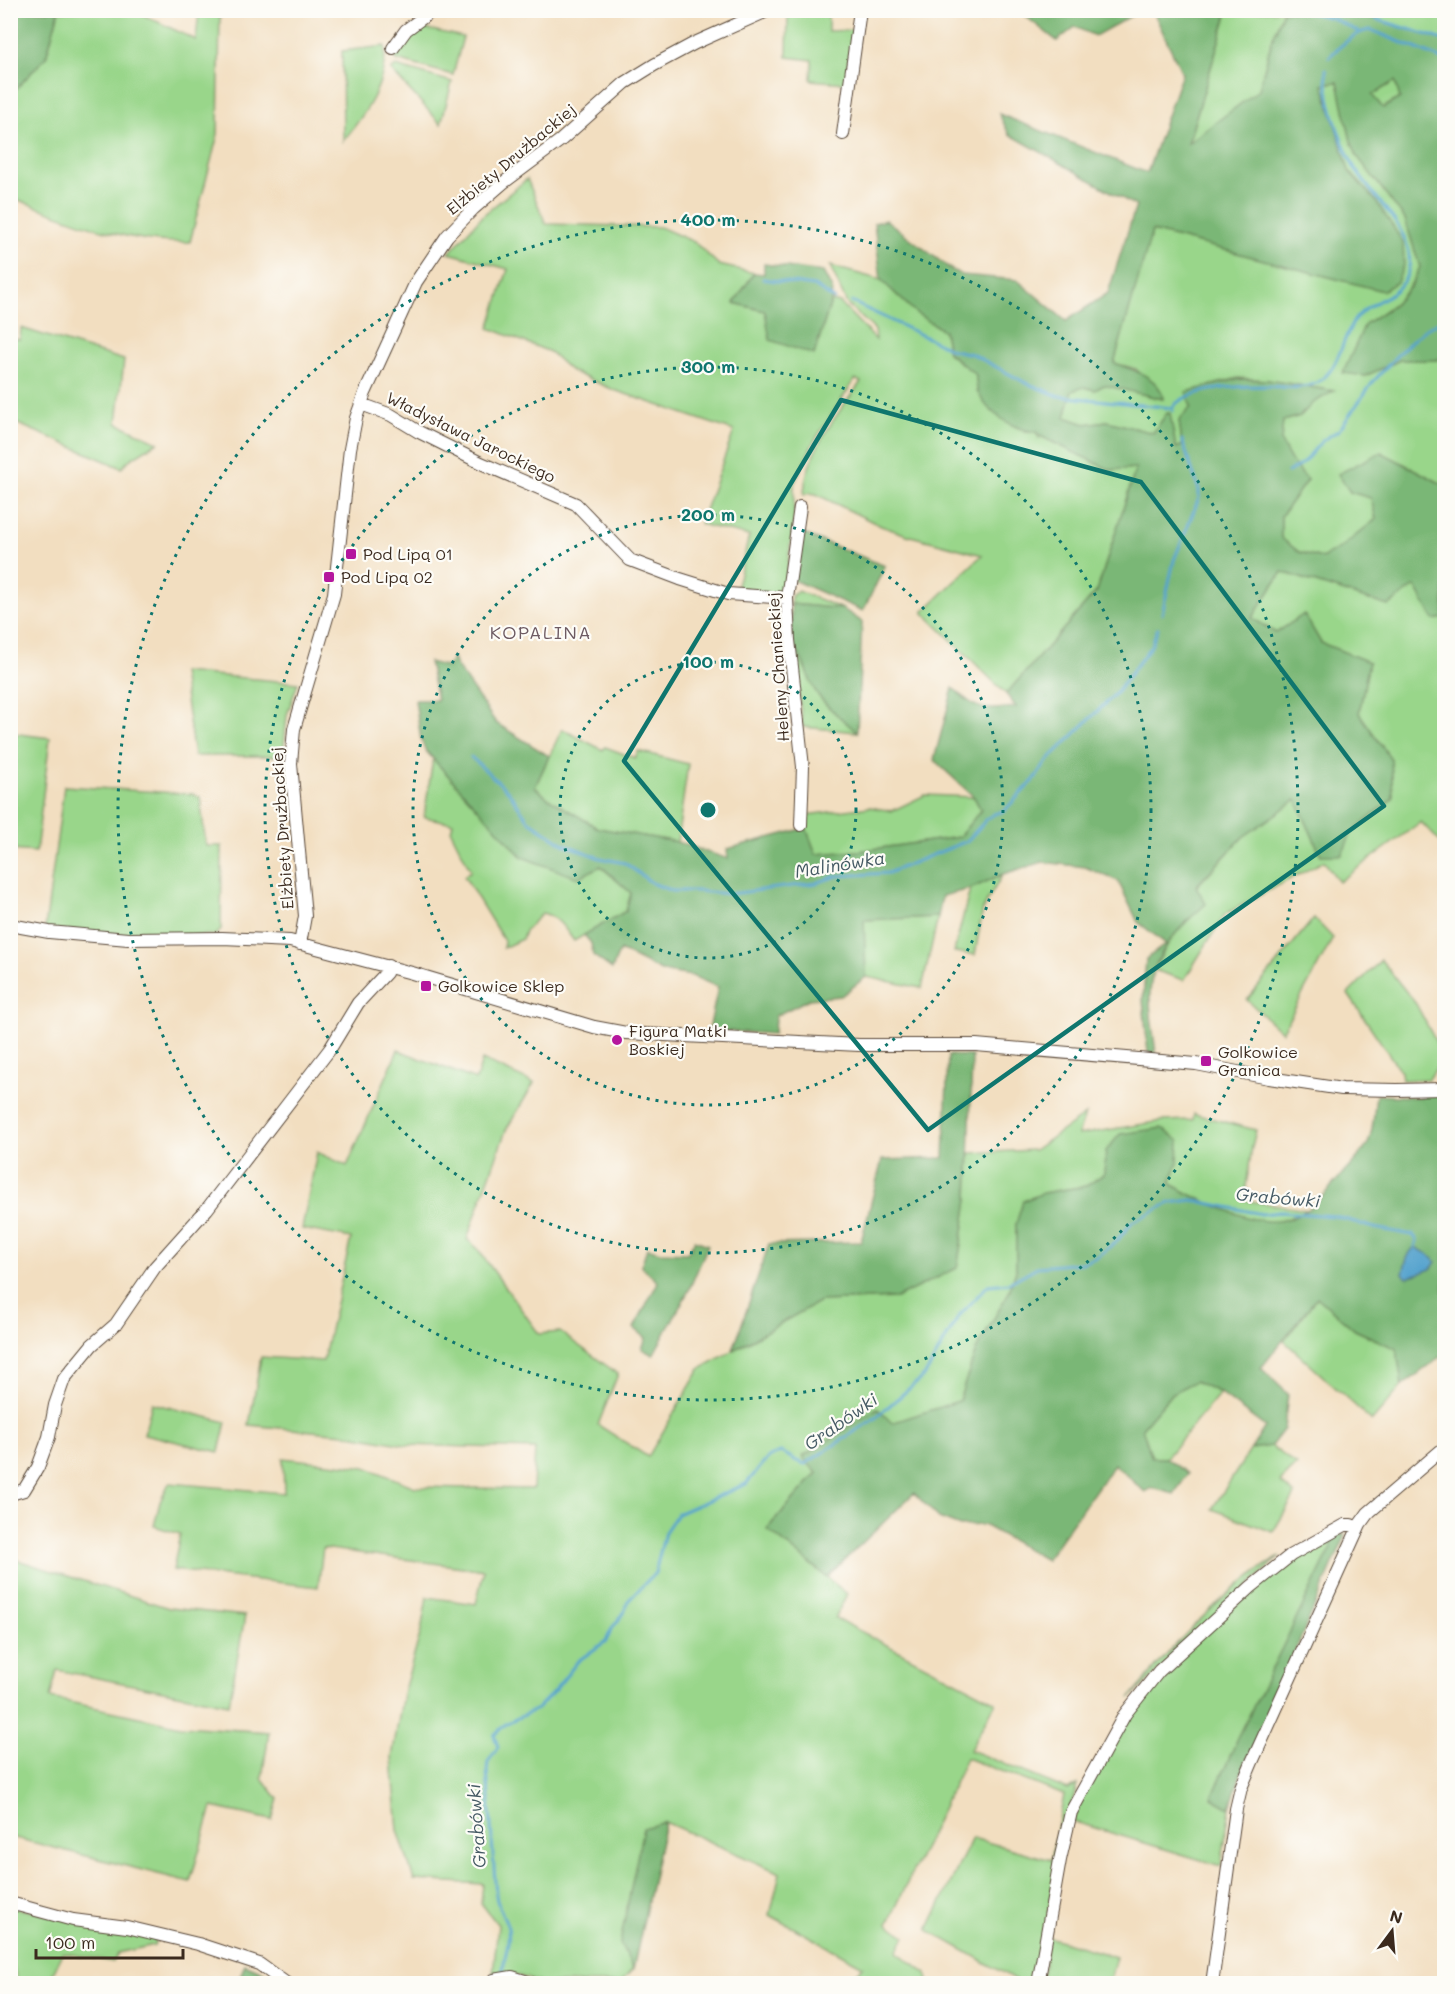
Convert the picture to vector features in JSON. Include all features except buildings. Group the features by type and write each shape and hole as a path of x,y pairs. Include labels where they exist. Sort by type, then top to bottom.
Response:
{"street":[{"path":"393,48 406,30 433,10"},
{"path":"843,134 860,10"},
{"name":"Elżbiety Drużbackiej","path":"300,944 305,916 294,800 292,741 296,716 325,630 334,594 350,448 361,404 417,282 435,252 459,222 492,192 561,140 634,77 714,34 767,11"},
{"name":"Władysława Jarockiego","path":"361,404 391,415 419,432 497,470 576,504 630,560 728,594 787,598"},
{"name":"Heleny Chanieckiej","path":"800,507 787,598 789,640 803,767 801,825"},
{"path":"10,925 49,932 128,939 266,939 300,944 388,966 585,1025 626,1033 859,1045 976,1046 1196,1064 1342,1089 1444,1089"},
{"path":"10,1491 24,1490 38,1467 49,1437 55,1405 64,1379 92,1345 116,1324 155,1267 223,1190 316,1068 358,1003 386,973 388,966"},
{"path":"1212,1983 1236,1809 1241,1788 1358,1528 1368,1513 1444,1448"},
{"path":"1038,1983 1071,1812 1125,1714 1159,1671 1251,1587 1291,1555 1345,1525 1358,1528"},
{"path":"10,1903 74,1920 127,1927 198,1944 259,1964 287,1983"},
{"path":"491,1983 494,1980 512,1977 534,1983"}],"highlighted area":[{"path":"841,400 1141,482 1384,806 928,1130 624,761"}],"green space":[{"path":"11,10 59,11 46,57 11,94"},
{"path":"59,11 135,11 196,40 199,11 220,11 218,134 190,242 167,242 121,235 76,222 11,197 10,94 46,57"},
{"path":"828,11 828,31 854,30 845,83 811,80 812,60 787,57 788,13"},
{"path":"1019,11 1140,11 1095,36 1075,27 1057,41"},
{"path":"1153,11 1228,11 1188,143 1259,90 1271,43 1283,11 1349,11 1444,40 1444,356 1437,360 1400,360 1365,376 1343,373 1365,324 1394,305 1411,286 1420,267 1405,219 1357,156 1351,141 1338,82 1323,84 1349,171 1376,201 1403,242 1404,265 1397,282 1383,291 1152,231 1114,363 1136,371 1151,380 1161,391 1163,399 1104,385 1095,390 1084,387 1072,391 1065,417 1085,424 1107,421 1153,433 1167,413 1170,413 1176,448 1182,446 1179,420 1191,407 1186,392 1238,379 1268,380 1334,391 1313,403 1300,416 1283,421 1281,442 1292,462 1307,480 1281,516 1281,538 1299,552 1322,558 1342,547 1376,519 1371,498 1350,492 1338,474 1381,452 1444,485 1444,618 1434,620 1415,586 1388,606 1282,572 1252,618 1276,633 1304,614 1321,643 1369,662 1359,713 1391,759 1393,798 1351,834 1342,855 1321,855 1296,800 1243,837 1196,886 1206,904 1168,943 1161,954 1152,979 1150,1008 1156,1054 1148,1053 1143,1000 1146,959 1166,944 1138,922 1118,881 1085,867 1043,862 1003,874 970,889 942,896 938,917 864,920 866,977 841,996 809,999 775,1016 774,1034 709,1030 718,987 692,976 661,971 620,950 612,969 593,955 591,943 584,935 626,911 631,893 601,866 578,878 522,857 426,751 421,740 415,700 437,700 429,662 448,667 453,657 455,664 496,723 549,756 535,787 548,798 598,828 677,842 728,859 727,849 806,828 816,854 859,851 959,837 981,810 974,797 934,760 953,688 981,708 1016,707 1006,694 1097,591 1136,468 1110,470 1036,432 1011,425 988,408 978,392 976,375 948,352 944,331 916,313 881,280 874,223 886,220 952,270 962,275 1017,280 1066,321 1108,293 1136,206 1009,134 999,114 1147,173 1182,73","holes":["1395,81 1400,98 1383,108 1372,95"]},
{"path":"1228,11 1283,11 1271,43 1259,90 1188,144"},
{"path":"1349,11 1444,11 1444,40"},
{"path":"414,26 463,37 453,75 397,60 393,55 395,47"},
{"path":"385,46 383,73 379,85 360,120 343,141 342,51"},
{"path":"396,66 452,82 441,124 391,70"},
{"path":"1338,81 1351,141 1357,156 1405,219 1420,267 1404,294 1365,324 1365,376 1400,360 1437,360 1444,356 1444,485 1381,452 1350,492 1371,498 1376,519 1342,547 1322,558 1299,552 1281,538 1281,516 1307,480 1292,462 1280,442 1283,420 1300,416 1313,403 1333,391 1268,380 1238,378 1187,392 1192,407 1179,420 1182,446 1176,448 1169,413 1153,433 1107,421 1085,424 1065,418 1072,390 1084,387 1095,390 1104,385 1162,399 1136,369 1114,363 1152,231 1383,291 1376,201 1349,171 1322,84"},
{"path":"1395,81 1400,98 1383,108 1372,95"},
{"path":"527,179 546,224 660,227 694,242 719,265 754,273 734,303 765,311 818,343 831,301 840,303 876,340 875,330 847,304 830,266 881,280 916,313 944,331 948,353 976,375 977,392 1025,431 1036,432 1039,438 1040,436 1110,470 1136,468 1097,591 1006,694 923,612 982,555 907,535 881,526 816,494 804,495 810,465 816,450 833,421 861,382 855,379 813,443 794,484 794,517 784,595 736,590 749,536 700,524 734,431 614,390 571,371 550,352 489,328 508,269 449,253 482,216"},
{"path":"764,264 823,272 832,289 831,301 814,355 770,340 765,311 734,303 754,273 764,274"},
{"path":"21,328 124,360 117,423 158,442 129,460 122,468 11,421 11,339 20,339"},
{"path":"799,532 885,566 863,611 793,580"},
{"path":"1282,572 1388,606 1415,586 1434,620 1444,618 1444,840 1441,843 1421,822 1339,882 1324,861 1225,914 1184,980 1154,970 1175,934 1205,904 1196,887 1243,837 1296,799 1321,855 1351,834 1393,798 1391,759 1359,713 1369,662 1321,643 1304,614 1276,633 1252,618"},
{"path":"798,591 843,609 791,604 791,596"},
{"path":"791,604 843,609 862,622 857,732 826,705 814,689 800,656 792,644"},
{"path":"792,644 818,695 831,710 857,732 803,727"},
{"path":"182,672 298,683 287,715 283,756 194,756"},
{"path":"562,729 603,750 605,747 635,758 638,751 688,764 677,842 597,828 548,798 535,787"},
{"path":"11,733 50,738 36,852 11,850"},
{"path":"433,759 522,856 600,866 631,893 626,911 574,941 557,920 542,913 525,931 522,939 503,948 504,941 464,876 471,871 451,831 453,823 424,817"},
{"path":"64,786 193,794 200,797 206,846 222,846 221,930 216,935 141,937 45,929"},
{"path":"925,795 974,797 981,810 959,837 859,851 816,854 806,828 806,815 870,807 892,811"},
{"path":"1003,874 983,908 975,955 954,952 970,889"},
{"path":"938,917 922,988 866,977 863,920"},
{"path":"1314,918 1333,938 1282,1032 1247,1000"},
{"path":"1381,960 1416,1004 1444,1057 1429,1079 1402,1080 1401,1072 1348,994"},
{"path":"398,1050 476,1080 482,1060 534,1083 506,1130 467,1239 477,1248 539,1334 560,1332 618,1374 598,1425 648,1457 700,1369 820,1301 896,1298 957,1268 968,1200 970,1153 1034,1150 1085,1115 1078,1135 1162,1121 1193,1120 1194,1114 1256,1130 1244,1200 1307,1210 1273,1222 1245,1218 1190,1195 1170,1183 1178,1163 1106,1151 1104,1174 1086,1186 1043,1193 1016,1224 1016,1271 1009,1292 976,1350 959,1401 803,1456 817,1473 767,1529 847,1594 835,1618 996,1702 970,1750 1068,1790 1077,1785 1057,1862 1036,1983 1021,1983 928,1930 972,1838 1051,1860 1064,1795 966,1758 888,1924 905,1936 897,1952 927,1974 928,1983 845,1983 863,1966 770,1915 780,1873 665,1822 633,1969 620,1983 541,1983 519,1976 493,1975 498,1925 481,1903 483,1884 414,1880 398,1830 392,1757 403,1694 421,1631 427,1597 476,1604 484,1570 323,1548 318,1587 173,1570 180,1534 154,1526 160,1502 169,1483 284,1493 283,1458 365,1467 415,1487 533,1489 535,1449 406,1445 344,1434 249,1425 261,1357 323,1361 351,1238 302,1229 317,1152 347,1166"},
{"path":"948,1055 972,1056 968,1200 957,1268 896,1298 820,1301 733,1350 769,1244 861,1242 882,1160 944,1158"},
{"path":"1444,1093 1444,1354 1402,1386 1397,1349 1355,1330 1317,1297 1261,1368 1288,1394 1284,1429 1271,1446 1251,1449 1265,1427 1220,1393 1195,1381 1172,1393 1142,1428 1152,1458 1166,1458 1188,1474 1174,1494 1152,1488 1145,1492 1114,1464 1046,1560 984,1525 960,1526 939,1518 914,1493 827,1577 767,1529 817,1473 802,1457 877,1408 892,1423 959,1401 976,1350 1009,1292 1016,1271 1016,1224 1023,1201 1043,1193 1086,1186 1104,1174 1106,1151 1120,1134 1162,1128 1179,1141 1178,1163 1170,1183 1196,1198 1243,1216 1259,1220 1286,1220 1311,1207 1367,1145 1371,1136 1376,1095 1418,1097"},
{"path":"695,1240 708,1245 689,1290 653,1355 642,1349 646,1338 634,1328 658,1282 641,1266 647,1248 660,1252 687,1253"},
{"path":"1317,1297 1355,1330 1397,1349 1402,1386 1372,1421 1284,1341"},
{"path":"1195,1381 1220,1393 1166,1458 1152,1458 1142,1428 1172,1393"},
{"path":"152,1403 226,1422 219,1452 144,1434"},
{"path":"1271,1446 1297,1465 1280,1482 1295,1495 1273,1532 1212,1509 1251,1449"},
{"path":"11,1525 16,1527 17,1560 169,1608 245,1616 229,1704 57,1670 50,1698 181,1726 269,1732 262,1778 278,1799 272,1820 212,1807 190,1882 11,1837"},
{"path":"1335,1533 1331,1548 1212,1798 1230,1808 1221,1866 1072,1821 1091,1777 1144,1695 1190,1644 1292,1556"},
{"path":"1335,1533 1346,1535 1240,1776 1230,1808 1212,1798 1236,1742 1331,1548"},
{"path":"1280,1556 1130,1698 1181,1639 1218,1603 1237,1586"},
{"path":"665,1822 633,1969 620,1943 643,1828"},
{"path":"10,1907 157,1938 154,1945 118,1953 113,1962 63,1953 51,1978 37,1983 18,1983 11,1960"},
{"path":"1048,1937 1116,1957 1109,1983 1041,1984"},
{"path":"245,1964 265,1973 280,1984 237,1984"}],"water":[{"path":"1415,1247 1428,1254 1436,1262 1431,1269 1407,1278 1403,1274 1408,1256"}],"waterway":[{"path":"1299,10 1332,18 1359,32"},
{"path":"1376,19 1444,40"},
{"name":"Malinówka","path":"1329,57 1354,36 1371,30 1444,60"},
{"name":"Malinówka","path":"1173,411 1172,408 1180,401 1216,389 1255,386 1298,387 1316,383 1330,371 1351,326 1361,312 1395,291 1405,279 1409,264 1408,248 1393,218 1361,177 1348,155 1331,105 1326,69"},
{"path":"763,279 814,286 834,299"},
{"path":"852,302 953,350 972,354 1026,383 1059,396 1172,408"},
{"path":"1288,472 1302,464 1322,441 1339,430 1373,382 1401,351 1424,330 1444,319"},
{"name":"Malinówka","path":"1162,614 1174,560 1199,498 1199,490 1182,440"},
{"name":"Malinówka","path":"471,757 508,791 529,821 564,844 600,858 625,863 652,883 672,891 730,894 816,883 837,876 888,873 967,841 986,820 1004,811 1034,780 1049,759 1116,693 1151,646 1158,628"},
{"name":"Grabówki","path":"503,1973 509,1933 496,1895 487,1771 488,1762 498,1747 494,1735 507,1723 537,1709 578,1661 606,1641 624,1613 628,1601 655,1573 665,1532 677,1514 746,1484 768,1458 780,1452 805,1464 874,1419 925,1375 959,1316 988,1285 1009,1283 1037,1267 1082,1263 1097,1257 1116,1242 1132,1222 1170,1203 1192,1200 1262,1214 1280,1212 1335,1216 1374,1228 1413,1235 1417,1240 1415,1247"}],"place":[{"name":"Pod Lipą 01","path":"351,554"},
{"name":"Pod Lipą 02","path":"329,577"},
{"name":"Golkowice Sklep","path":"426,986"},
{"name":"Figura Matki Boskiej","path":"617,1040"},
{"name":"Golkowice Granica","path":"1206,1061"}],"district":[{"name":"KOPALINA","path":"541,633"}]}
